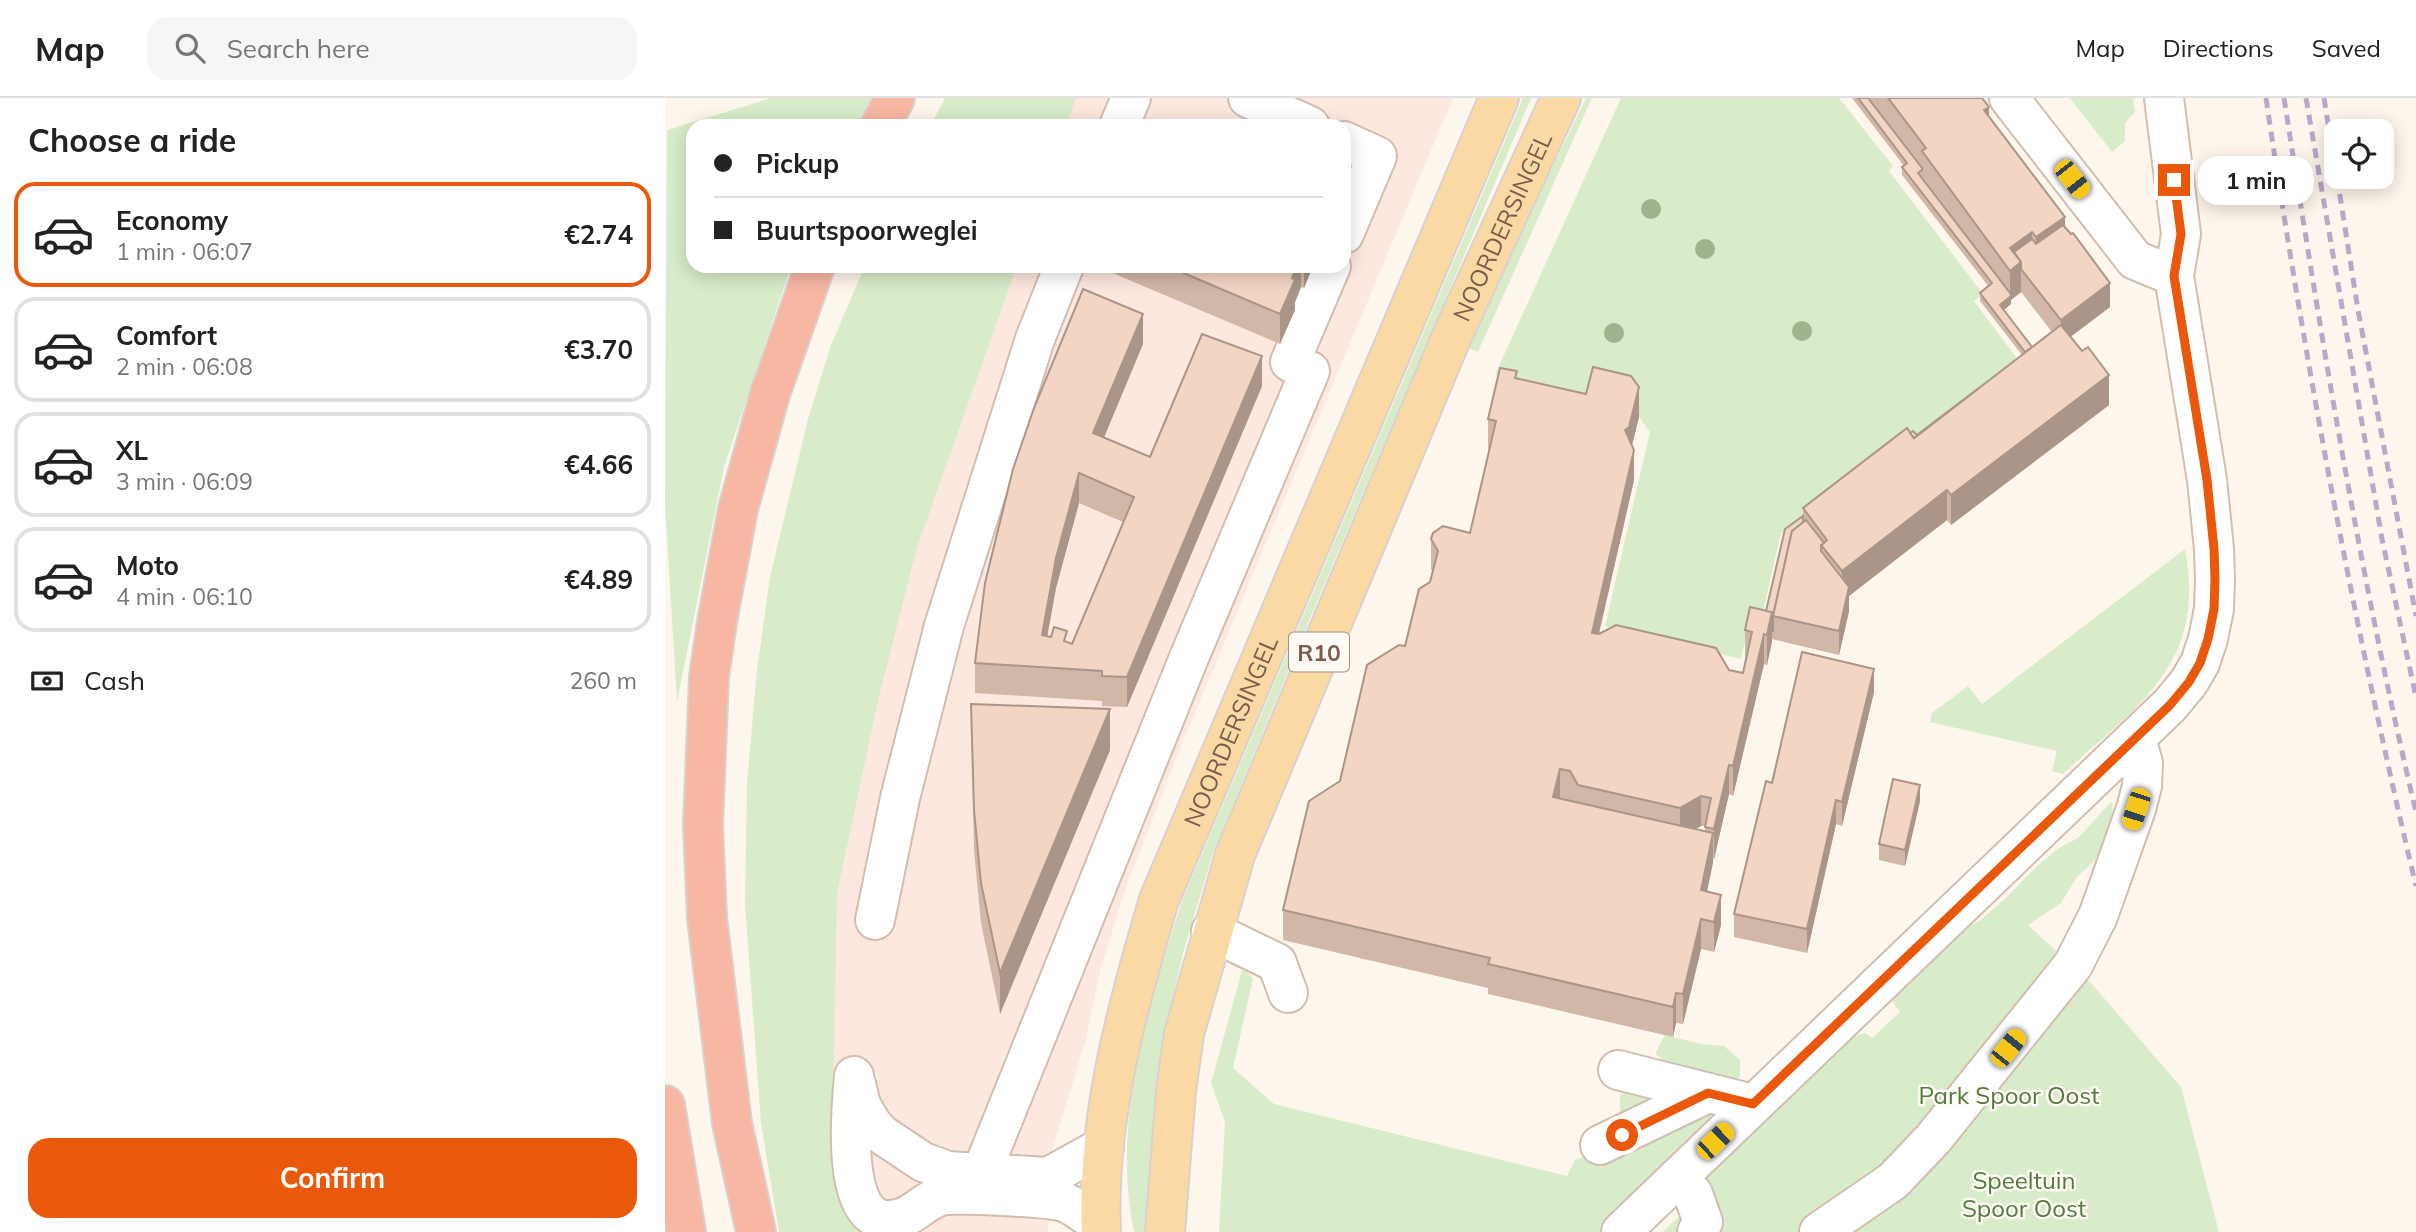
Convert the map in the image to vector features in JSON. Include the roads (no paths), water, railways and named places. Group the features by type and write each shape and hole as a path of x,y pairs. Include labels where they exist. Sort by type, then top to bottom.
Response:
{"highway":[{"path":"884,119 895,98"},
{"path":"755,1232 732,1123 708,918 703,825 709,677 738,509 770,394 813,273"},
{"path":"665,1105 686,1232"}],"main road":[{"name":"NOORDERSINGEL","path":"1100,1229 1104,1146 1116,1069 1128,1012 1159,900 1499,98"},
{"name":"NOORDERSINGEL","path":"1165,1232 1175,1091 1184,1034 1234,855 1453,336 1561,98"}],"street":[{"path":"1248,98 1294,119"},
{"path":"2009,98 2135,260 2174,276"},
{"path":"1621,1232 2170,705 2200,663 2214,609 2214,549 2207,480 2174,276 2181,234 2164,98"},
{"path":"1351,144 1377,156 1351,217"},
{"path":"875,920 900,798 944,626 1035,339 1061,273"},
{"path":"981,1174 1188,660 1310,371 1290,362 1328,273"},
{"path":"1819,1232 1893,1181 1925,1148 1978,1086 2073,965 2098,916 2136,809 2142,786 2143,763 2136,738"},
{"path":"1212,931 1277,963 1288,993"},
{"path":"1618,1070 1753,1104"},
{"path":"1100,1229 1065,1202 961,1195 941,1195 904,1219 884,1221 871,1214 860,1203 855,1176 850,1108 854,1076 861,1105 872,1124 900,1148 923,1162 948,1171 1048,1177 1104,1146"},
{"path":"1600,1145 1708,1093"},
{"path":"855,1176 860,1160 870,1151 886,1146 900,1148"},
{"path":"1677,1178 1693,1194 1703,1222 1697,1232"}],"railway":[{"path":"2266,98 2332,494 2416,886"},
{"path":"2284,98 2359,546 2416,812"},
{"path":"2306,98 2382,539 2416,697"},
{"path":"2324,98 2327,119"},
{"path":"2339,189 2358,310 2416,616"}],"park label":[{"name":"Park Spoor Oost","path":"2009,1095"},
{"name":"Speeltuin Spoor Oost","path":"2024,1194"}]}
